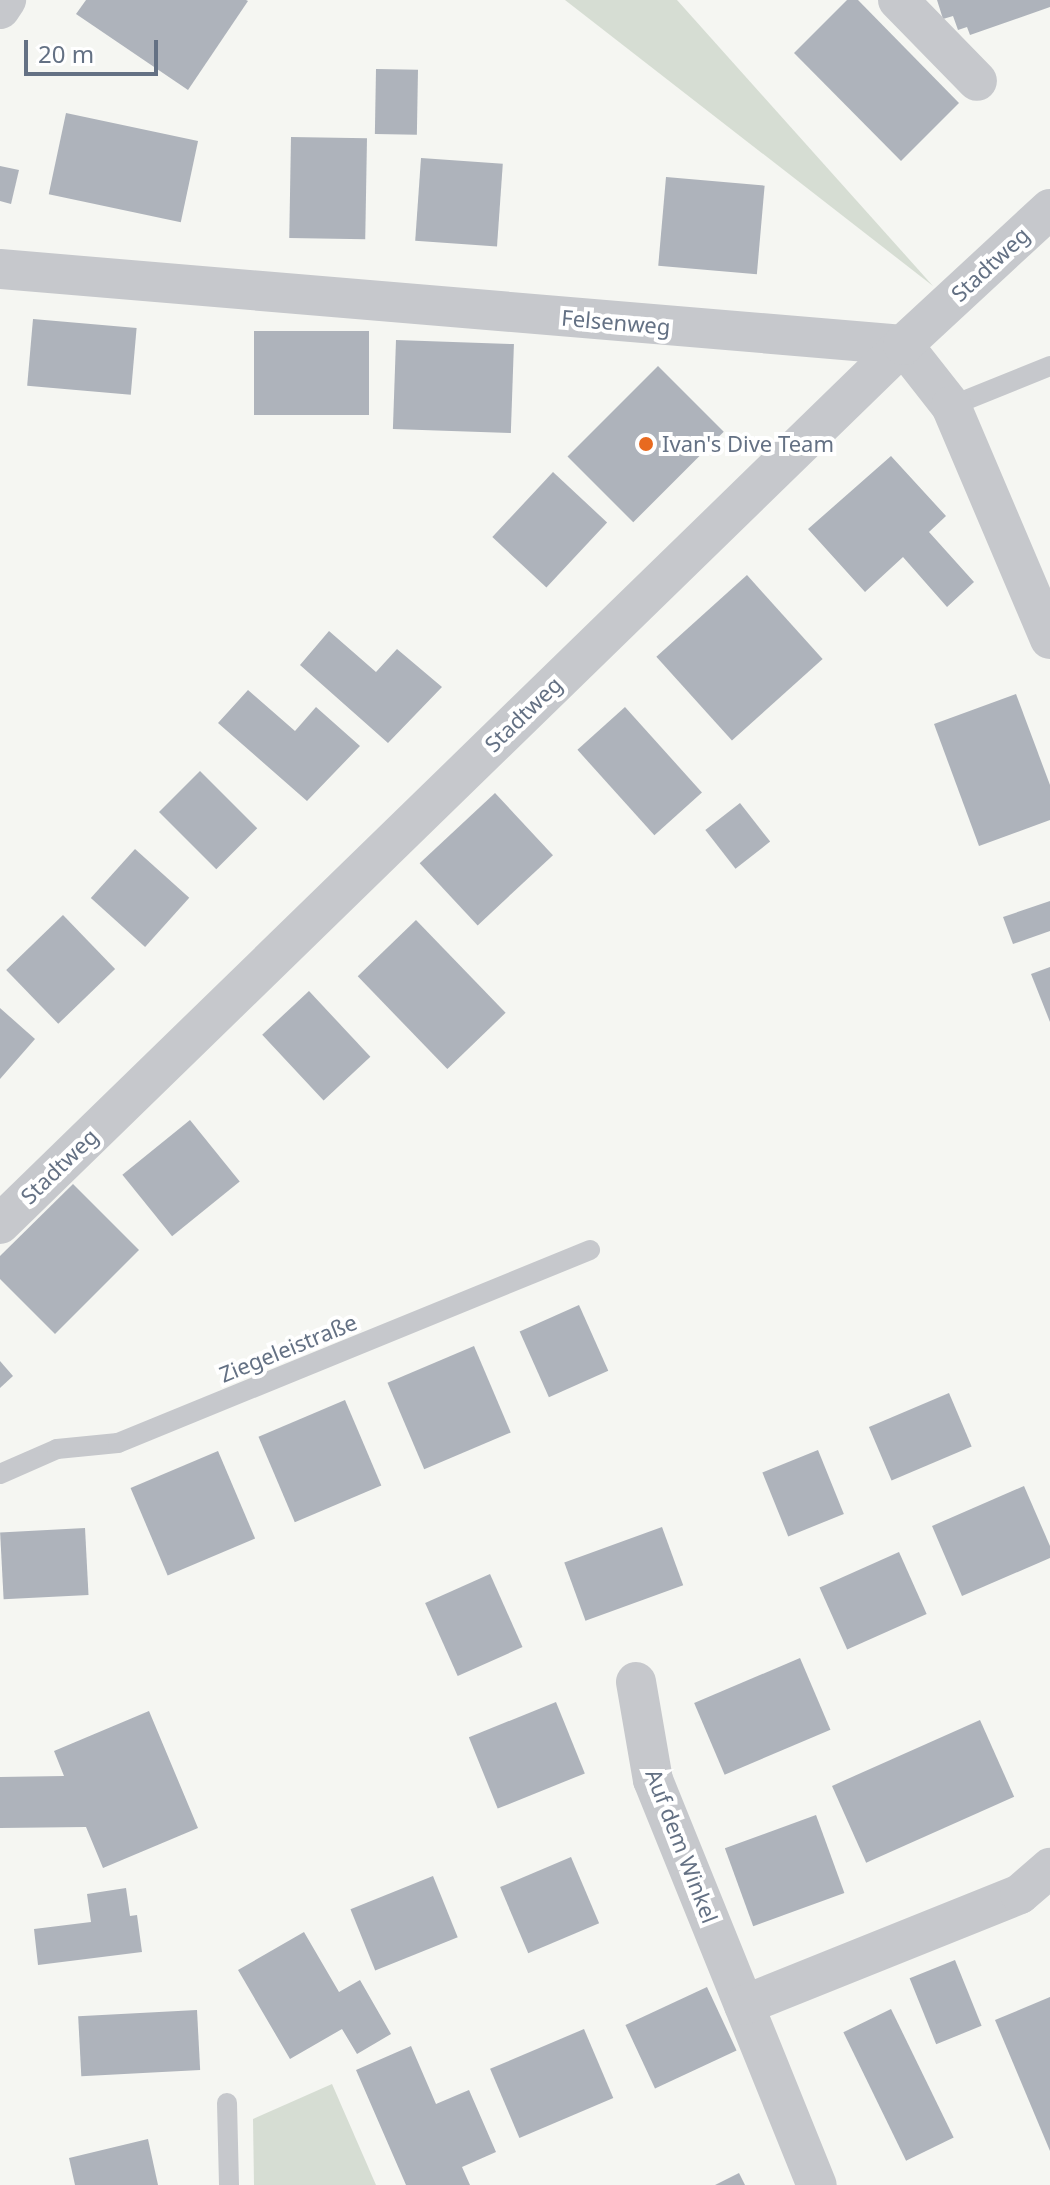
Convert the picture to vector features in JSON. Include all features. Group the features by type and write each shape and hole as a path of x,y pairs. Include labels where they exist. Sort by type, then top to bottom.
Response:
{"street":[{"path":"0,9 6,0"},
{"path":"898,0 977,81"},
{"name":"Stadtweg","path":"0,1224 903,345 1050,209"},
{"name":"Felsenweg","path":"0,269 903,345"},
{"path":"903,345 951,406 1050,639"},
{"name":"Auf dem Winkel","path":"636,1682 653,1780 817,2185"},
{"path":"744,2005 1020,1894 1050,1868"}],"lane":[{"path":"951,406 1050,366"},
{"name":"Ziegeleistraße","path":"0,1474 57,1449 118,1443 590,1250"},
{"path":"227,2103 229,2185"}],"shaded area":[{"path":"565,0 677,0 933,286"},
{"path":"332,2084 376,2185 254,2185 253,2119"}],"building":[{"path":"86,0 248,1 188,90 76,14"},
{"path":"847,0 858,0 959,103 901,161 794,53"},
{"path":"937,0 1050,0 1050,7 970,35 967,27 958,30 953,16 943,19"},
{"path":"376,69 418,70 417,135 375,134"},
{"path":"66,113 198,141 181,222 49,194"},
{"path":"291,137 367,138 365,239 289,238"},
{"path":"421,158 503,164 497,247 415,241"},
{"path":"0,166 19,170 11,204 0,201"},
{"path":"666,177 765,186 757,274 658,266"},
{"path":"33,319 137,328 131,395 27,386"},
{"path":"254,331 369,331 369,415 254,415"},
{"path":"396,340 514,344 511,433 393,429"},
{"name":"Ivan's Dive Team","path":"658,366 724,432 633,522 567,457"},
{"path":"891,456 946,516 929,532 974,582 947,607 903,557 865,592 808,529"},
{"path":"553,472 607,522 546,588 492,537"},
{"path":"747,575 823,659 732,741 656,657"},
{"path":"329,631 376,672 397,649 442,687 388,743 300,665"},
{"path":"248,690 295,731 316,707 360,746 307,801 218,723"},
{"path":"1016,694 1050,785 1050,820 979,846 934,724"},
{"path":"625,707 702,792 654,835 577,750"},
{"path":"200,771 257,828 216,869 159,812"},
{"path":"495,793 553,855 478,925 420,863"},
{"path":"740,803 770,842 735,869 705,830"},
{"path":"135,849 189,898 145,947 91,898"},
{"path":"1050,901 1050,931 1013,944 1003,917"},
{"path":"63,915 115,969 58,1024 6,970"},
{"path":"416,920 506,1013 447,1069 358,976"},
{"path":"1050,967 1050,1022 1031,974"},
{"path":"309,991 370,1057 324,1100 262,1035"},
{"path":"0,1008 35,1039 0,1079"},
{"path":"190,1120 240,1181 172,1236 122,1175"},
{"path":"73,1184 139,1250 55,1334 0,1279 0,1256"},
{"path":"579,1305 608,1371 549,1397 520,1331"},
{"path":"474,1346 511,1433 424,1469 387,1383"},
{"path":"0,1361 13,1376 0,1388"},
{"path":"949,1393 972,1446 892,1480 869,1427"},
{"path":"345,1400 381,1486 295,1522 258,1437"},
{"path":"818,1450 844,1514 788,1536 762,1472"},
{"path":"218,1451 255,1538 168,1576 131,1488"},
{"path":"1024,1486 1050,1546 1050,1558 962,1596 932,1526"},
{"path":"662,1527 683,1585 585,1621 564,1563"},
{"path":"85,1528 89,1595 4,1599 0,1532"},
{"path":"899,1552 927,1614 847,1650 820,1587"},
{"path":"490,1574 523,1647 458,1676 425,1603"},
{"path":"800,1658 830,1730 725,1775 694,1703"},
{"path":"556,1702 585,1773 498,1809 469,1737"},
{"path":"149,1711 198,1828 103,1868 86,1827 0,1828 0,1777 64,1776 54,1751"},
{"path":"980,1720 1014,1797 866,1863 832,1786"},
{"path":"816,1815 844,1893 753,1926 725,1848"},
{"path":"571,1857 599,1923 528,1953 500,1887"},
{"path":"433,1876 458,1937 375,1971 350,1909"},
{"path":"126,1888 130,1916 137,1915 142,1952 38,1965 34,1929 91,1922 87,1894"},
{"path":"304,1932 339,1992 360,1980 391,2034 357,2054 342,2029 290,2059 238,1970"},
{"path":"955,1960 982,2026 936,2044 910,1978"},
{"path":"707,1987 737,2050 655,2088 625,2025"},
{"path":"1050,1997 1050,2151 995,2020"},
{"path":"891,2009 954,2138 906,2161 843,2032"},
{"path":"197,2010 200,2070 81,2076 78,2016"},
{"path":"584,2029 613,2098 519,2138 490,2069"},
{"path":"411,2046 436,2104 469,2090 496,2152 462,2167 470,2185 406,2185 356,2070"},
{"path":"148,2139 158,2185 75,2185 69,2158"},
{"path":"739,2173 745,2185 715,2185"}],"place":[{"name":"Ivan's Dive Team","path":"646,444"}]}
